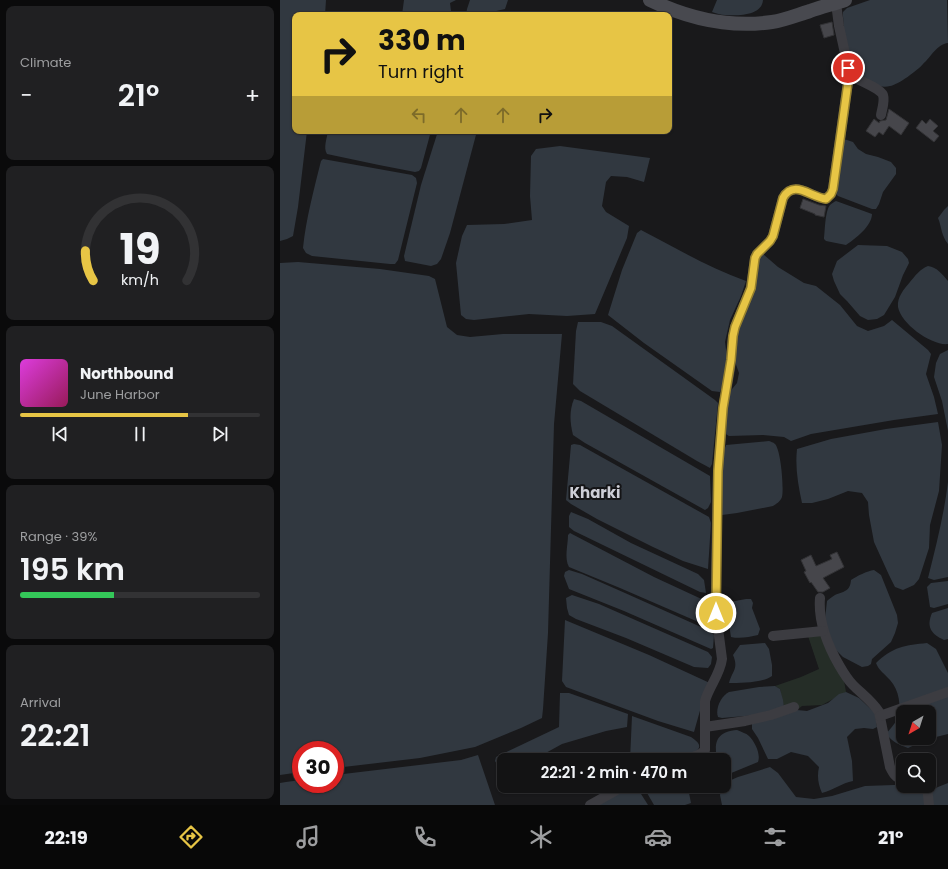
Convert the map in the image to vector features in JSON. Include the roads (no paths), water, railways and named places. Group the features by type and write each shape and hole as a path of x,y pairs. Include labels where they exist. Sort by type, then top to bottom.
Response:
{"main road":[{"path":"650,0 664,7 690,16 719,22 745,24 787,19 839,1"}],"street":[{"path":"703,753 705,750 705,701 721,666 722,659 716,613 718,471 723,408 731,364 733,336 735,327 751,288 755,258 773,236 783,198 786,193 795,189 826,199 831,194 833,189 849,75 839,26 839,1"},
{"path":"849,75 882,92 884,101 881,115"},
{"path":"820,598 819,609 823,631 832,653 853,686 875,706 879,712 890,767 896,777"},
{"path":"773,636 823,631"},
{"path":"880,716 948,692"},
{"path":"705,727 750,720 794,707"},
{"path":"590,805 611,793"},
{"path":"928,793 930,805"}],"district":[{"name":"Kharki","path":"595,492"}]}
